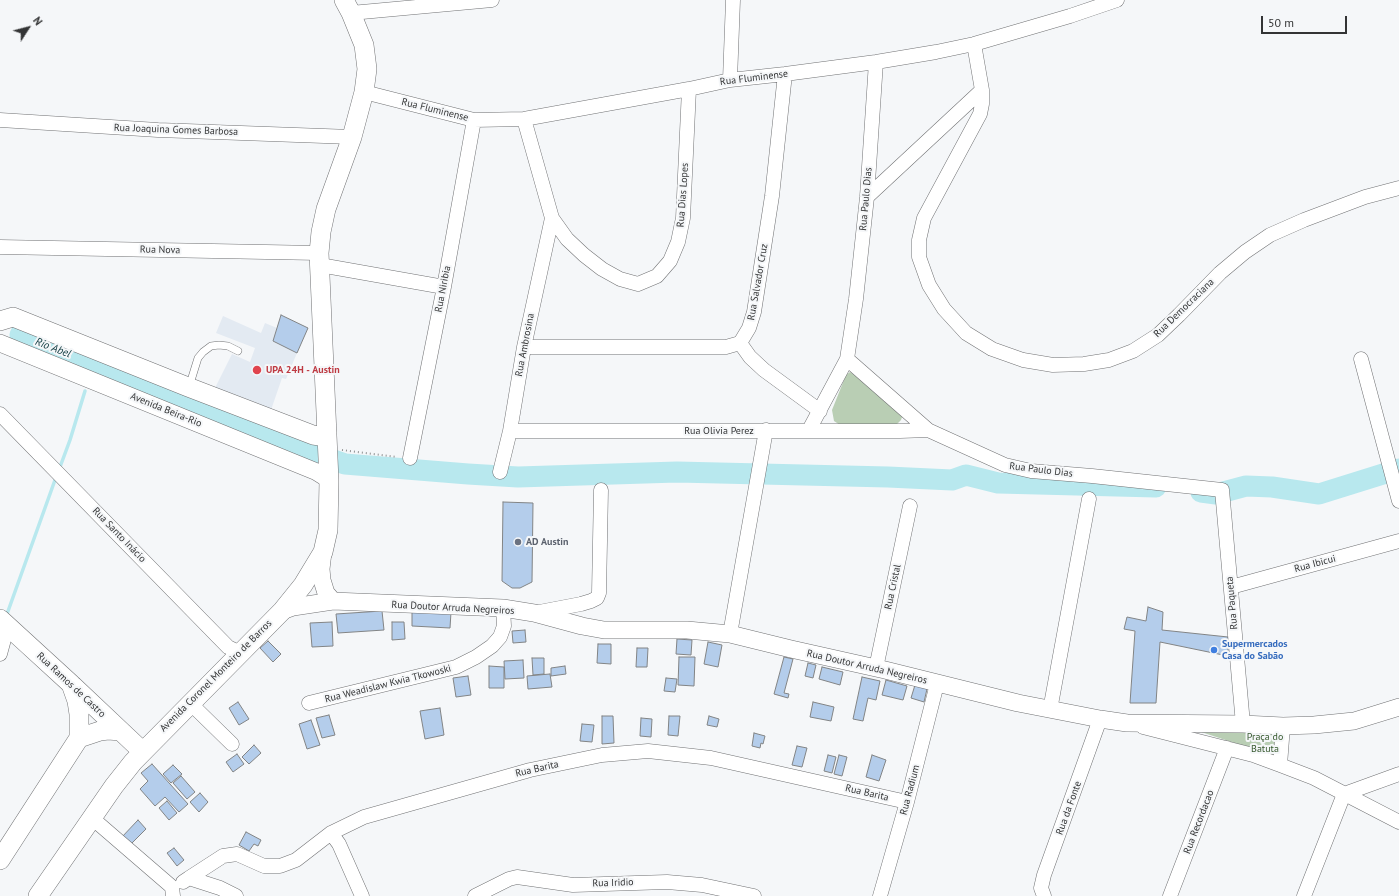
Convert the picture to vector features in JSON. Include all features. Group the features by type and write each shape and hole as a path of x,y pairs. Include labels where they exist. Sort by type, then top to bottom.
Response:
{"main road":[{"name":"Avenida Coronel Monteiro de Barros","path":"38,896 114,786 142,751 282,611 303,585 323,552 328,530 328,455 320,259 322,232 326,209 352,136 364,92 367,69 364,45 348,6"},
{"path":"4,316 313,435 320,436 328,455"},
{"name":"Rua Ramos de Castro","path":"3,621 142,751"},
{"path":"0,860 76,742 79,714 77,701 71,684"},
{"path":"76,742 100,731 121,731"}],"street":[{"path":"348,6 492,0"},
{"path":"730,80 733,0"},
{"name":"Rua Fluminense","path":"364,92 474,120 524,119 689,89 730,80 876,62 974,44 1090,5 1117,0"},
{"name":"Rua Democraciana","path":"974,44 982,90 980,114 924,218 919,240 919,257 928,284 944,309 966,332 992,349 1023,360 1053,365 1084,364 1109,360 1133,351 1158,335 1220,273 1240,256 1270,235 1304,220 1359,200 1399,188"},
{"name":"Rua Paulo Dias","path":"809,430 847,359 856,299 867,197 876,62"},
{"name":"Rua Salvador Cruz","path":"740,342 749,328 754,312 772,196 785,74"},
{"name":"Rua Dias Lopes","path":"524,119 552,218 567,239 602,269 620,279 638,284 657,276 670,261 678,242 683,218 689,89"},
{"path":"867,197 982,90"},
{"name":"Rua Joaquina Gomes Barbosa","path":"0,120 158,130 352,136"},
{"name":"Rua Niribia","path":"410,458 444,287 474,120"},
{"name":"Rua Ambrosina","path":"500,472 510,431 524,347 552,218"},
{"name":"Rua Nova","path":"0,247 320,259 444,287"},
{"path":"524,347 726,347 740,342 750,357 764,370 820,411"},
{"name":"Avenida Beira-Rio","path":"0,343 322,474 328,455"},
{"name":"Rua Paulo Dias","path":"847,359 928,430 1005,465 1031,471 1221,490"},
{"path":"1361,359 1399,501"},
{"name":"Rua Santo Inácio","path":"0,414 228,646 240,653"},
{"path":"730,634 766,430"},
{"name":"Rua Olivia Perez","path":"510,431 928,430"},
{"path":"534,613 591,602 597,598 599,592 601,490"},
{"name":"Rua Paqueta","path":"1221,490 1243,724"},
{"path":"1050,710 1089,499"},
{"name":"Rua Cristal","path":"876,668 910,506"},
{"name":"Rua Ibicui","path":"1231,587 1399,540"},
{"path":"323,552 321,569 322,580 326,593 333,601"},
{"name":"Rua Doutor Arruda Negreiros","path":"282,611 293,607 333,601 503,608 534,613 582,626 604,630 687,630 730,634 1050,710 1127,723 1243,724 1283,726 1354,721 1399,707"},
{"name":"Rua Weadislaw Kwia Tkowoski","path":"309,703 456,667 476,657 492,646 500,637 504,626 503,608"},
{"path":"0,654 6,632 3,621"},
{"name":"Rua Radium","path":"880,896 907,802 937,684"},
{"path":"190,703 232,744"},
{"name":"Rua da Fonte","path":"1044,896 1041,888 1044,875 1100,719"},
{"path":"1127,723 1253,755 1314,778 1399,822"},
{"path":"1280,765 1283,726"},
{"name":"Rua Recordacao","path":"1170,896 1227,748"},
{"name":"Rua Barita","path":"173,892 189,878 223,856 237,854 264,866 280,866 296,860 331,834 364,817 380,811 530,770 602,755 648,751 711,758 907,802"},
{"path":"1304,896 1344,794 1399,774"},
{"path":"92,818 173,892"},
{"path":"331,834 339,844 362,896"},
{"path":"189,878 220,888 236,896"},
{"name":"Rua Iridio","path":"475,896 491,893 509,879 517,878 573,885 667,882 702,885 754,896"}],"lane":[{"path":"188,387 198,358 210,346 228,346 238,350"}],"path":[{"path":"328,455 342,450 410,458"}],"shaded area":[{"name":"UPA 24H - Austin","path":"223,316 261,333 265,323 277,328 273,341 297,353 286,379 282,378 271,410 215,388 232,354 250,362 255,348 216,333"}],"green space":[{"path":"850,372 900,406 903,414 901,420 896,425 840,425 834,421 832,410 846,375"},
{"name":"Praça do Batuta","path":"1195,730 1276,733 1274,756"}],"building":[{"path":"281,315 308,328 297,353 273,341"},
{"name":"AD Austin","path":"503,502 533,503 532,582 520,588 512,588 502,581"},
{"name":"Supermercados Casa do Sabão","path":"1148,607 1163,612 1162,630 1228,637 1228,656 1160,642 1156,703 1130,703 1135,631 1124,629 1127,617 1146,621"},
{"path":"382,611 384,630 338,633 336,614"},
{"path":"412,611 451,612 450,628 412,626"},
{"path":"332,622 333,646 312,647 310,623"},
{"path":"392,622 404,622 405,639 392,640"},
{"path":"525,630 526,642 513,643 512,631"},
{"path":"677,639 692,640 691,655 676,654"},
{"path":"268,641 281,654 273,662 260,648"},
{"path":"708,642 722,645 718,667 704,664"},
{"path":"598,644 611,644 611,664 597,663"},
{"path":"637,648 648,648 647,667 636,667"},
{"path":"679,657 695,657 694,686 678,685"},
{"path":"784,657 793,659 784,693 789,694 788,698 774,694"},
{"path":"532,658 544,658 544,674 533,675"},
{"path":"523,660 524,678 505,679 504,661"},
{"path":"808,663 816,665 813,678 805,676"},
{"path":"489,666 504,667 504,688 489,688"},
{"path":"565,666 566,674 551,676 551,668"},
{"path":"822,667 843,672 840,685 819,679"},
{"path":"550,674 552,687 528,689 527,676"},
{"path":"468,676 471,695 456,697 453,678"},
{"path":"862,677 880,681 876,700 868,698 863,721 853,719"},
{"path":"666,678 677,679 675,692 664,691"},
{"path":"886,680 907,686 903,700 882,695"},
{"path":"915,685 927,689 924,702 911,698"},
{"path":"238,702 249,719 239,725 229,708"},
{"path":"813,702 834,707 831,721 810,717"},
{"path":"440,708 444,735 425,739 420,711"},
{"path":"329,715 335,735 322,738 316,718"},
{"path":"602,716 613,716 614,743 602,744"},
{"path":"669,716 680,716 678,736 668,735"},
{"path":"709,716 719,719 717,727 707,725"},
{"path":"641,718 652,719 651,737 640,736"},
{"path":"311,720 320,745 307,749 299,724"},
{"path":"582,724 594,725 592,742 580,741"},
{"path":"754,733 765,736 763,744 761,743 760,748 752,746"},
{"path":"254,745 261,753 249,764 242,757"},
{"path":"797,746 807,748 802,767 792,765"},
{"path":"237,754 244,764 233,772 226,762"},
{"path":"828,755 836,757 832,773 824,771"},
{"path":"839,755 847,757 842,776 834,774"},
{"path":"872,755 886,760 879,781 866,777"},
{"path":"152,764 188,804 179,812 165,797 155,806 140,789 148,781 141,773"},
{"path":"173,765 182,774 171,783 163,774"},
{"path":"181,776 195,792 187,799 173,783"},
{"path":"200,793 208,802 199,812 190,802"},
{"path":"167,801 177,813 169,820 159,808"},
{"path":"138,820 146,829 129,846 121,838"},
{"path":"246,832 261,840 258,846 254,844 249,851 239,845"},
{"path":"174,848 184,860 177,866 167,853"}],"waterway":[{"name":"Rio Abel","path":"20,335 175,396 316,454 345,464 518,477 677,472 952,480 966,475 998,483 1156,487"},
{"path":"85,369 86,361"},
{"path":"60,467 85,391"},
{"path":"1201,492 1216,494 1246,486 1272,487 1319,494 1399,469"},
{"path":"7,614 55,480"}],"place":[{"name":"UPA 24H - Austin","path":"257,370"},
{"name":"AD Austin","path":"518,542"},
{"name":"Supermercados Casa do Sabão","path":"1214,650"}]}
